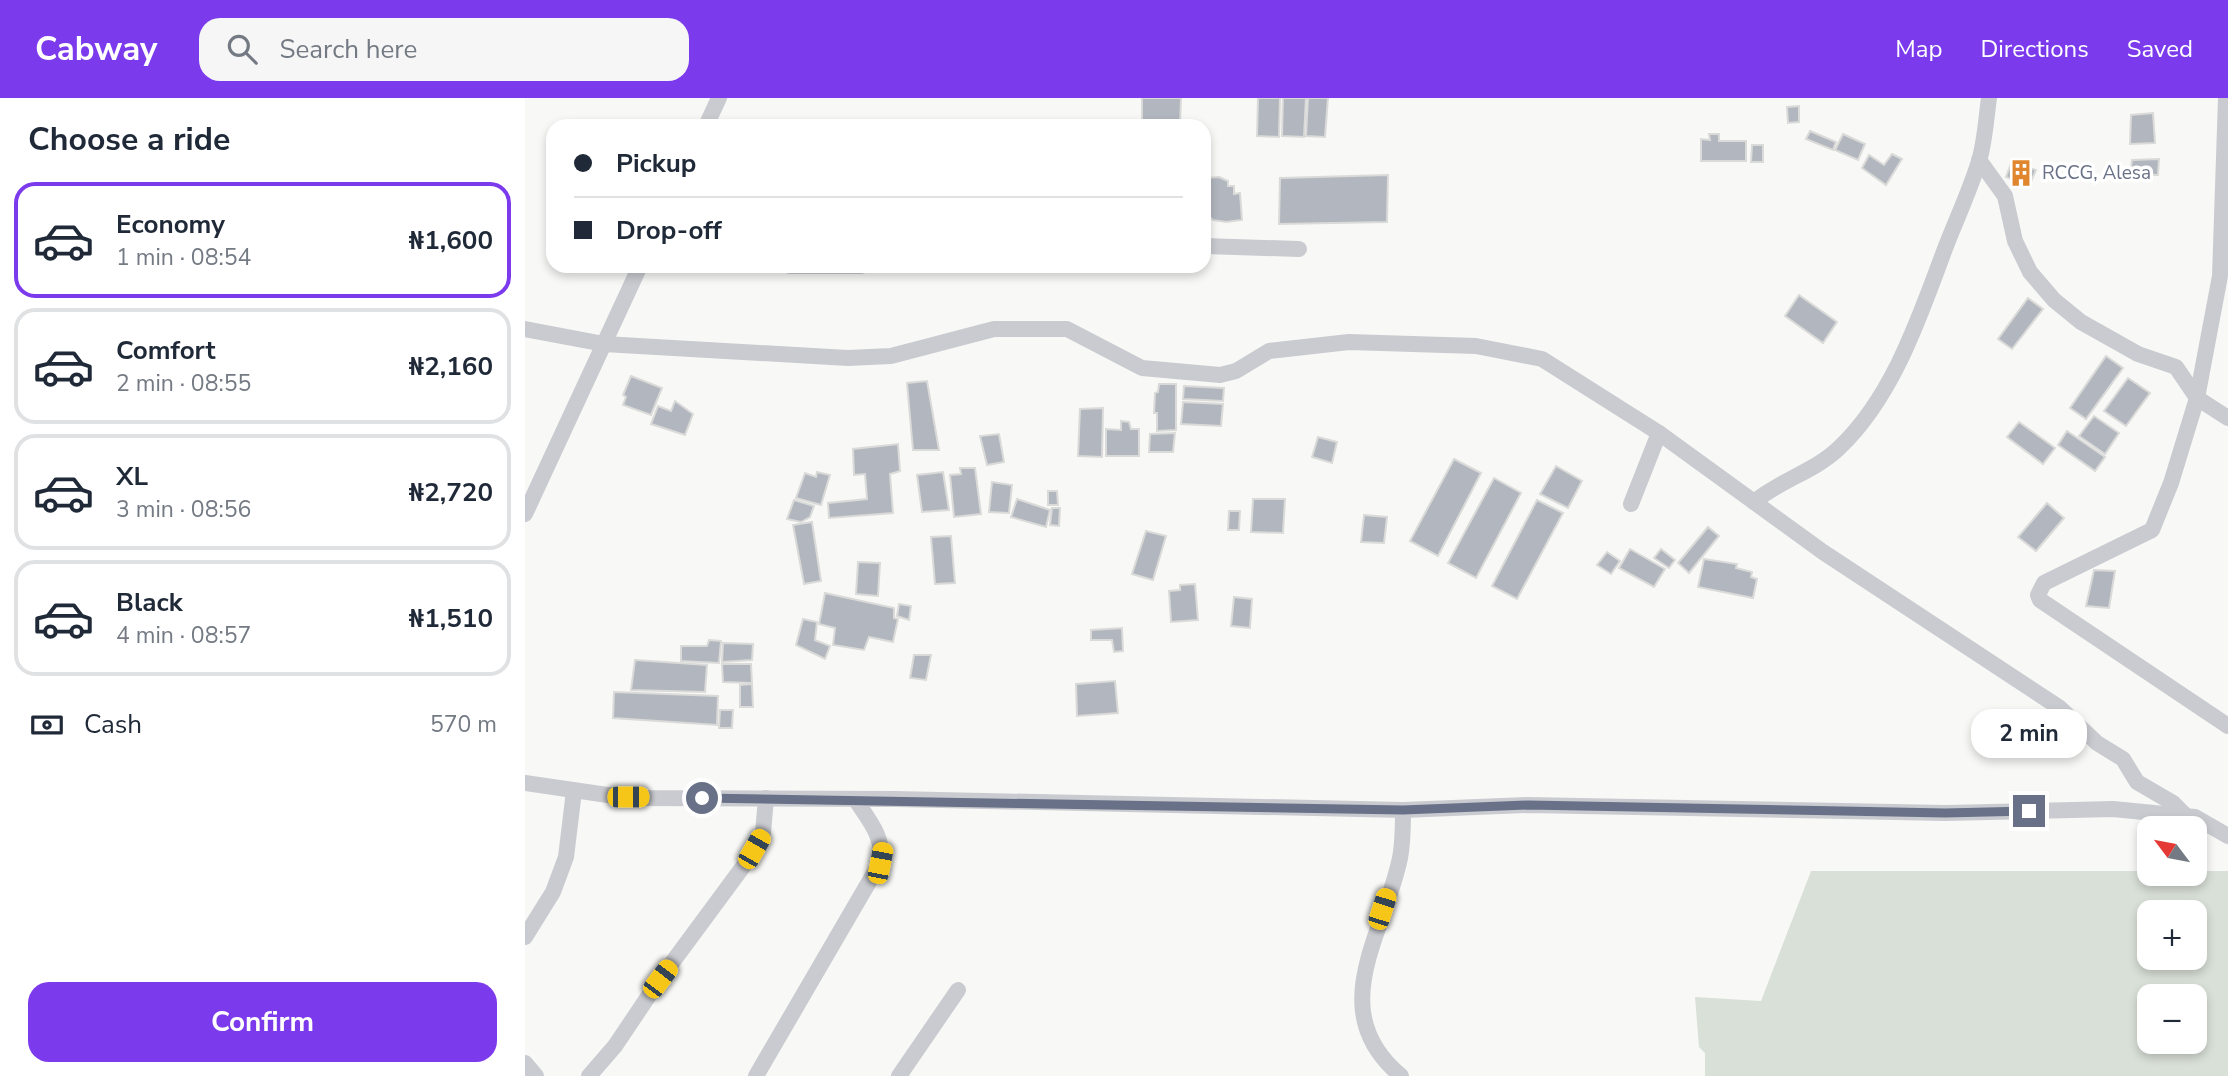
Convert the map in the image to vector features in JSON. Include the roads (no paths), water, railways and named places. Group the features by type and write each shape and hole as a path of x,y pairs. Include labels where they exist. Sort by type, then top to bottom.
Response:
{"street":[{"path":"709,119 719,98"},
{"path":"1754,502 1768,491 1818,466 1860,424 1891,375 1918,320 1979,160 1989,98"},
{"path":"2226,98 2224,254 2197,398 2171,483 2152,530 2044,583 2038,595 2040,600 2228,726"},
{"path":"1979,160 2005,196 2015,241 2030,272 2054,300 2081,322 2139,354 2176,367 2197,398 2228,418"},
{"path":"1211,246 1299,248"},
{"path":"525,514 638,273"},
{"path":"525,329 604,344 848,358 891,356 994,329 1067,329 1142,368 1220,375 1236,370 1269,351 1349,342 1476,346 1542,359 1659,433 1823,552 2060,708 2097,743 2123,759 2137,782 2173,803 2186,816"},
{"path":"1631,504 1659,433"},
{"path":"525,783 628,797 1403,810 1528,805 1945,813 2113,809 2186,816"},
{"path":"525,937 553,892 566,857 574,791"},
{"path":"589,1076 615,1046 660,979 745,864 763,834 766,798"},
{"path":"756,1076 880,863 883,848 878,835 855,799"},
{"path":"1401,1076 1384,1062 1371,1044 1363,1021 1368,954 1399,861 1403,810"},
{"path":"2207,822 2228,836"},
{"path":"899,1076 958,990"},
{"path":"525,1063 536,1076"}],"place":[{"name":"RCCG, Alesa","path":"2021,173"}]}
